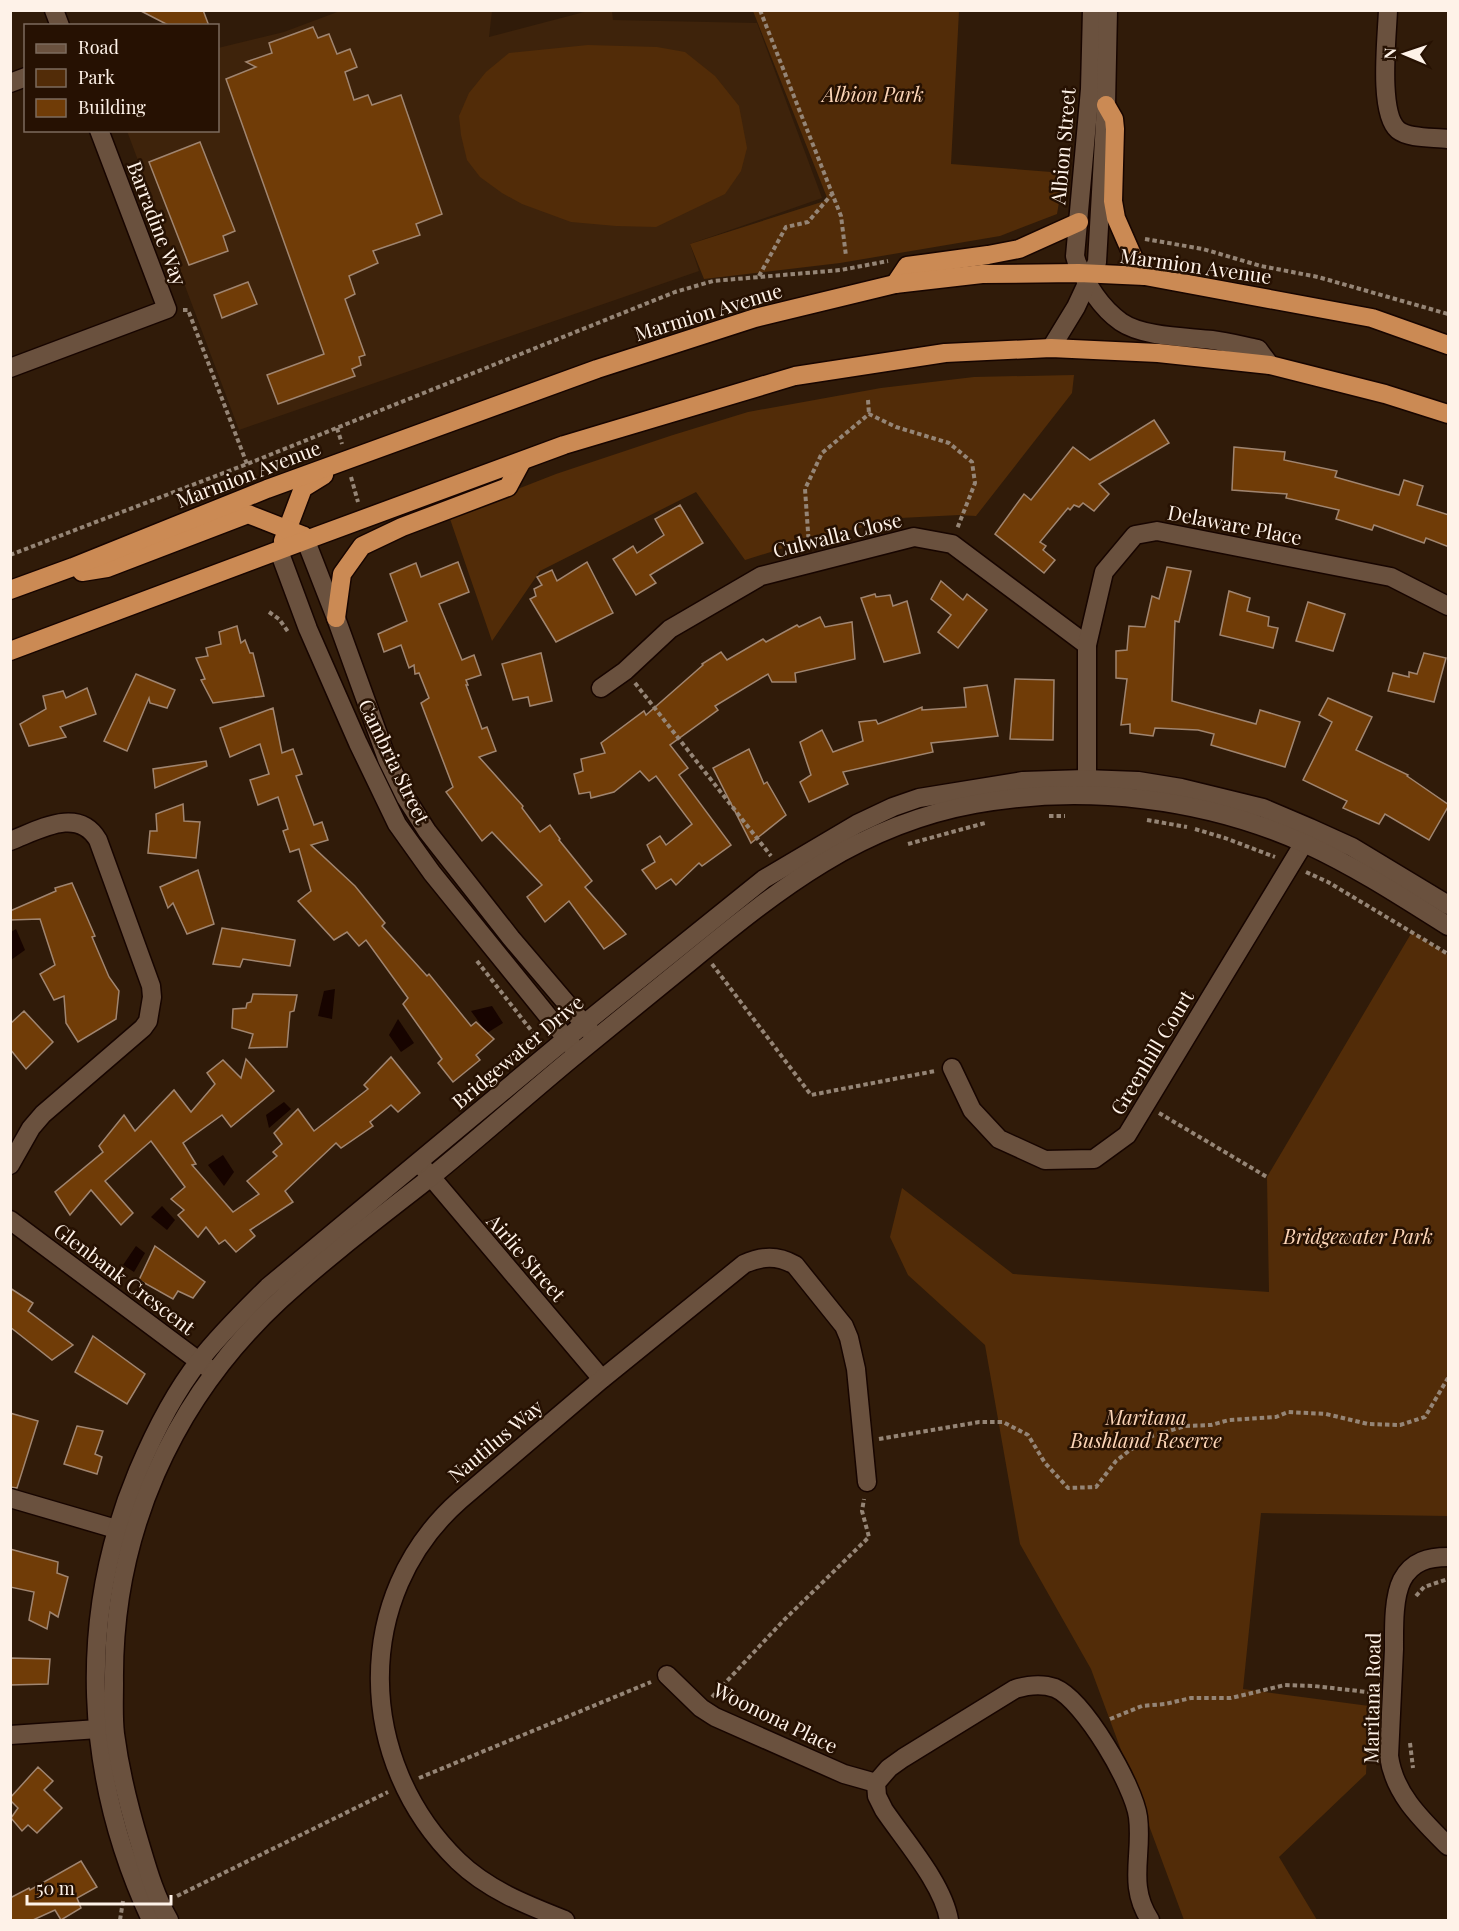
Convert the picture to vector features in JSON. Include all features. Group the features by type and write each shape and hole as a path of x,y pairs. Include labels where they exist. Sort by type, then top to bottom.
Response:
{"highway":[{"path":"1106,105 1114,119 1113,201 1116,218 1134,259 1145,276"},
{"path":"895,284 907,266 1018,249 1079,222"},
{"name":"Marmion Avenue","path":"10,590 267,489 597,369 771,314 895,284 982,274 1145,276 1372,318 1449,345"},
{"path":"10,651 279,551 299,535 564,445 795,376 945,353 1051,348 1158,353 1270,365 1385,394 1449,414"},
{"path":"299,535 303,488 346,460"},
{"path":"336,618 342,574 362,546 402,526 508,487 522,460"},
{"path":"36,581 107,568 248,513 299,535"}],"street":[{"name":"Albion Street","path":"1092,10 1090,89 1076,256 1098,300 1122,322 1137,329 1258,348 1270,365"},
{"name":"Albion Street","path":"1051,348 1076,307 1087,277 1097,262 1106,105 1108,10"},
{"path":"1388,10 1385,97 1392,122 1399,131 1411,135 1449,139"},
{"name":"Barradine Way","path":"10,368 167,309 100,132"},
{"name":"Delaware Place","path":"1086,787 1087,645 1104,572 1135,535 1157,531 1390,577 1449,606"},
{"name":"Cambria Street","path":"299,535 336,618 387,759 406,798 427,831 512,938 596,1038"},
{"name":"Culwalla Close","path":"600,688 625,671 670,629 761,576 914,537 952,544 1087,645"},
{"name":"Cambria Street","path":"279,551 310,633 375,781 398,824 432,873 572,1046"},
{"name":"Bridgewater Drive","path":"163,1920 126,1861 114,1822 102,1766 106,1729 95,1683 103,1589 125,1532 128,1493 146,1450 167,1411 206,1367 242,1339 280,1300 430,1177 572,1046 584,1024 742,896 781,868 857,824 894,807 919,798 1012,782 1086,787 1197,809 1352,847 1449,905"},
{"name":"Bridgewater Drive","path":"206,1367 226,1329 268,1287 369,1201 572,1046 596,1038 706,958 738,922 791,882 852,846 900,823 975,804 1086,787"},
{"path":"10,841 65,821 85,825 93,832 147,972 152,997 148,1021 143,1028 43,1114 10,1165"},
{"name":"Bridgewater Drive","path":"1307,836 1449,926"},
{"name":"Greenhill Court","path":"952,1068 972,1110 999,1139 1045,1160 1094,1159 1127,1135 1307,836"},
{"name":"Airlie Street","path":"419,1162 602,1379"},
{"name":"Glenbank Crescent","path":"10,1220 206,1367"},
{"name":"Nautilus Way","path":"565,1920 517,1901 479,1878 459,1862 421,1817 410,1800 390,1754 384,1729 380,1670 385,1630 399,1581 412,1556 444,1514 602,1379 744,1263 764,1257 783,1259 795,1265 844,1326 856,1369 867,1482"},
{"path":"10,1498 125,1532"},
{"name":"Maritana Road","path":"1449,1557 1432,1557 1420,1561 1409,1570 1401,1582 1395,1616 1389,1756 1391,1771 1406,1799 1449,1846"},
{"name":"Woonona Place","path":"667,1675 701,1708 715,1717 844,1774 876,1783"},
{"path":"949,1920 940,1892 884,1810 877,1796 876,1783 889,1768 903,1758 1015,1689 1029,1685 1044,1685 1057,1689 1072,1700 1126,1779 1135,1800 1139,1838 1137,1892 1150,1920"},
{"path":"10,1735 106,1729"}],"path":[{"path":"760,10 841,216 846,256"},
{"path":"759,276 786,227 808,222 832,194"},
{"path":"1139,239 1203,249 1261,266 1318,277 1449,314"},
{"path":"10,555 247,464 675,292 713,281 841,270 894,260"},
{"path":"167,309 188,310 247,464"},
{"path":"868,400 869,414"},
{"path":"869,414 896,427 949,443 972,462 975,483 952,544"},
{"path":"812,562 808,539 806,489 822,453 869,414"},
{"path":"269,612 279,620 296,642 310,633"},
{"path":"625,671 781,868"},
{"path":"1038,817 1072,816"},
{"path":"1145,820 1190,828 1267,853 1328,882 1449,954"},
{"path":"897,847 992,821"},
{"path":"706,958 720,957"},
{"path":"703,971 706,958"},
{"path":"706,958 811,1095 952,1068"},
{"path":"1145,1105 1267,1177"},
{"path":"863,1441 968,1424 1003,1422 1028,1435 1045,1463 1068,1488 1096,1487 1116,1461 1152,1436 1185,1426 1276,1417 1288,1412 1326,1414 1368,1424 1400,1425 1425,1417 1449,1378"},
{"path":"701,1708 784,1620 869,1537 862,1511 867,1482"},
{"path":"1413,1599 1424,1587 1449,1579"},
{"path":"1095,1731 1113,1716 1142,1706 1191,1698 1231,1698 1285,1685 1343,1689 1392,1696"},
{"path":"1409,1739 1413,1772"}],"shaded area":[{"path":"340,11 492,11 489,37 588,11 612,11 613,20 757,23 822,198 690,244 699,271 239,430 127,132 219,132 219,48 284,32"},
{"path":"16,929 25,950 11,960 11,932"},
{"path":"335,989 332,1019 318,1016 324,991"},
{"path":"492,1006 503,1023 487,1033 471,1011"},
{"path":"398,1019 414,1043 401,1052 389,1035"},
{"path":"284,1102 291,1109 269,1128 266,1115"},
{"path":"223,1155 234,1172 224,1186 208,1165"},
{"path":"162,1206 175,1220 167,1230 151,1217"},
{"path":"136,1246 145,1253 134,1272 123,1265"}],"green space":[{"name":"Albion Park","path":"753,11 959,11 951,164 1064,173 1057,214 1000,236 840,263 704,279 690,244 828,200"},
{"path":"588,45 657,47 685,52 715,76 739,106 747,148 741,171 725,194 656,227 616,226 571,222 522,204 480,177 467,160 459,116 469,93 486,72 509,53"},
{"path":"1074,375 1072,393 976,516 900,518 806,541 745,560 696,492 540,571 492,641 449,516 556,474 748,412 881,388 974,377"},
{"name":"Maritana Bushland Reserve","path":"1412,932 1448,955 1448,1516 1261,1513 1243,1689 1369,1706 1366,1774 1279,1857 1317,1920 1184,1920 1091,1669 1020,1544 985,1345 908,1275 890,1237 902,1188 1013,1274 1269,1292 1267,1177"}],"building":[{"path":"139,10 203,10 208,24 166,24"},
{"path":"313,27 318,38 329,34 337,54 350,49 357,67 345,72 354,100 368,95 372,105 401,95 442,214 416,224 420,235 373,251 378,263 349,276 355,294 345,299 365,355 359,357 361,365 352,369 355,376 278,404 267,375 324,354 226,79 256,67 246,62 272,53 269,43"},
{"path":"200,142 235,231 223,236 228,251 189,265 149,162"},
{"path":"248,282 257,304 222,318 214,295"},
{"path":"1154,420 1169,443 1099,484 1109,494 1094,511 1083,503 1079,507 1074,505 1070,510 1068,508 1040,542 1046,546 1043,550 1055,560 1044,573 995,534 1024,494 1031,500 1073,447 1090,460"},
{"path":"1234,447 1285,452 1284,460 1337,471 1335,477 1399,495 1404,480 1423,486 1417,505 1449,515 1449,547 1426,538 1424,543 1374,525 1372,530 1336,519 1339,510 1286,498 1287,494 1232,490"},
{"path":"680,505 703,543 650,575 656,583 636,595 613,559 633,546 637,553 664,535 655,519"},
{"path":"458,562 469,592 439,604 462,660 474,655 481,675 466,680 468,685 466,685 482,729 487,727 496,751 479,757 523,806 522,808 540,832 550,825 559,840 592,881 585,887 626,934 604,949 569,901 545,922 527,897 542,885 492,832 482,841 446,792 453,787 421,703 429,698 419,673 415,674 414,665 409,668 401,645 384,652 378,634 407,621 390,574 416,563 421,577"},
{"path":"587,562 613,613 556,642 530,599 536,596 534,589 542,585 537,577 552,570 557,581"},
{"path":"1167,567 1191,571 1179,622 1175,621 1172,701 1256,724 1260,710 1300,722 1285,767 1211,745 1214,734 1198,730 1155,728 1153,736 1130,733 1130,724 1121,725 1127,679 1116,678 1116,651 1127,650 1129,626 1145,627 1152,596 1159,599"},
{"path":"941,581 963,600 967,594 987,610 958,648 938,632 951,615 931,599"},
{"path":"1229,591 1250,598 1247,611 1269,617 1268,626 1278,628 1273,648 1220,635"},
{"path":"875,594 876,597 890,595 893,606 907,601 920,653 884,662 861,598"},
{"path":"1308,602 1345,614 1333,651 1296,641"},
{"path":"820,617 825,627 852,622 855,659 795,673 796,682 772,682 768,674 715,706 718,710 670,745 688,768 679,775 731,845 702,866 699,863 676,885 671,879 656,889 642,870 655,862 647,845 660,836 666,845 692,824 656,776 649,781 640,771 614,792 591,798 590,792 579,794 574,774 583,771 581,759 605,753 601,743 644,711 646,715 702,664 721,652 727,660 763,639 766,642 797,625 799,627"},
{"path":"237,626 241,643 245,640 250,653 253,653 264,696 213,703 201,680 205,679 196,658 208,656 206,648 221,644 219,632"},
{"path":"541,653 552,701 530,706 528,697 513,700 502,664"},
{"path":"1424,653 1446,658 1434,702 1388,691 1393,673 1409,677 1409,672 1417,674"},
{"path":"136,674 175,690 167,708 150,703 149,698 127,751 104,741"},
{"path":"1015,679 1054,680 1053,740 1010,739"},
{"path":"987,685 998,736 931,743 933,752 843,772 848,784 809,802 800,782 811,775 800,742 822,730 833,752 863,741 859,722 876,720 878,724 922,707 922,710 966,707 964,688"},
{"path":"87,688 96,714 60,727 66,737 29,746 20,724 46,709 43,696 63,691 66,698"},
{"path":"1328,698 1372,717 1356,750 1408,775 1449,805 1429,840 1385,814 1379,824 1343,808 1347,801 1303,780 1332,722 1319,715"},
{"path":"273,708 282,753 293,749 302,774 296,776 314,825 322,822 328,840 311,845 355,886 385,923 382,926 427,976 429,974 471,1026 476,1022 494,1039 476,1055 480,1060 453,1082 438,1063 442,1059 403,1004 408,998 366,940 359,946 347,932 334,940 298,901 311,891 299,849 290,852 283,831 288,829 278,797 258,805 250,780 269,774 260,744 230,757 220,728"},
{"path":"749,749 764,784 767,782 786,815 751,843 713,768"},
{"path":"206,761 207,766 155,788 153,769"},
{"path":"183,804 184,821 200,822 196,858 148,853 150,831 157,831 156,814"},
{"path":"198,870 214,924 187,934 173,903 168,908 160,887"},
{"path":"72,883 95,936 92,937 109,977 119,991 116,1019 78,1042 66,1023 64,996 54,1000 40,974 55,965 40,919 10,920 10,911 56,891 55,888"},
{"path":"222,928 295,940 290,966 243,959 240,967 213,964"},
{"path":"253,994 297,995 294,1011 290,1012 287,1047 249,1048 253,1034 232,1028 233,1009 246,1008"},
{"path":"24,1011 53,1042 26,1069 10,1049 10,1024"},
{"path":"391,1057 420,1093 398,1112 391,1105 370,1122 373,1126 341,1148 336,1143 285,1191 293,1202 250,1230 255,1236 236,1252 225,1240 219,1244 206,1227 198,1237 178,1215 184,1210 171,1199 185,1187 151,1141 105,1181 133,1213 121,1225 91,1190 70,1215 55,1192 103,1152 99,1146 124,1115 135,1131 174,1090 191,1112 215,1084 207,1073 223,1060 241,1078 246,1059 274,1091 231,1127 222,1115 183,1143 196,1164 192,1165 233,1212 259,1194 247,1181 277,1156 273,1152 282,1144 274,1133 298,1109 314,1131 368,1089 364,1085"},
{"path":"155,1246 205,1282 193,1298 178,1291 173,1299 139,1280"},
{"path":"10,1288 33,1303 28,1311 73,1345 52,1360 10,1327"},
{"path":"93,1336 145,1374 127,1404 75,1372"},
{"path":"10,1413 38,1421 17,1488 10,1487"},
{"path":"77,1426 103,1431 95,1454 102,1457 97,1474 64,1464"},
{"path":"10,1549 58,1562 57,1573 68,1577 58,1617 50,1612 47,1629 29,1620 34,1592 10,1587"},
{"path":"10,1658 50,1659 48,1684 10,1685"},
{"path":"38,1767 53,1781 44,1790 62,1808 37,1833 28,1825 22,1831 11,1818 18,1808 10,1798"},
{"path":"81,1861 97,1887 77,1898 81,1908 61,1920 55,1910 33,1920 10,1920 10,1898 29,1888 30,1890"}],"park label":[{"name":"Bridgewater Park","path":"1358,1235"}]}
